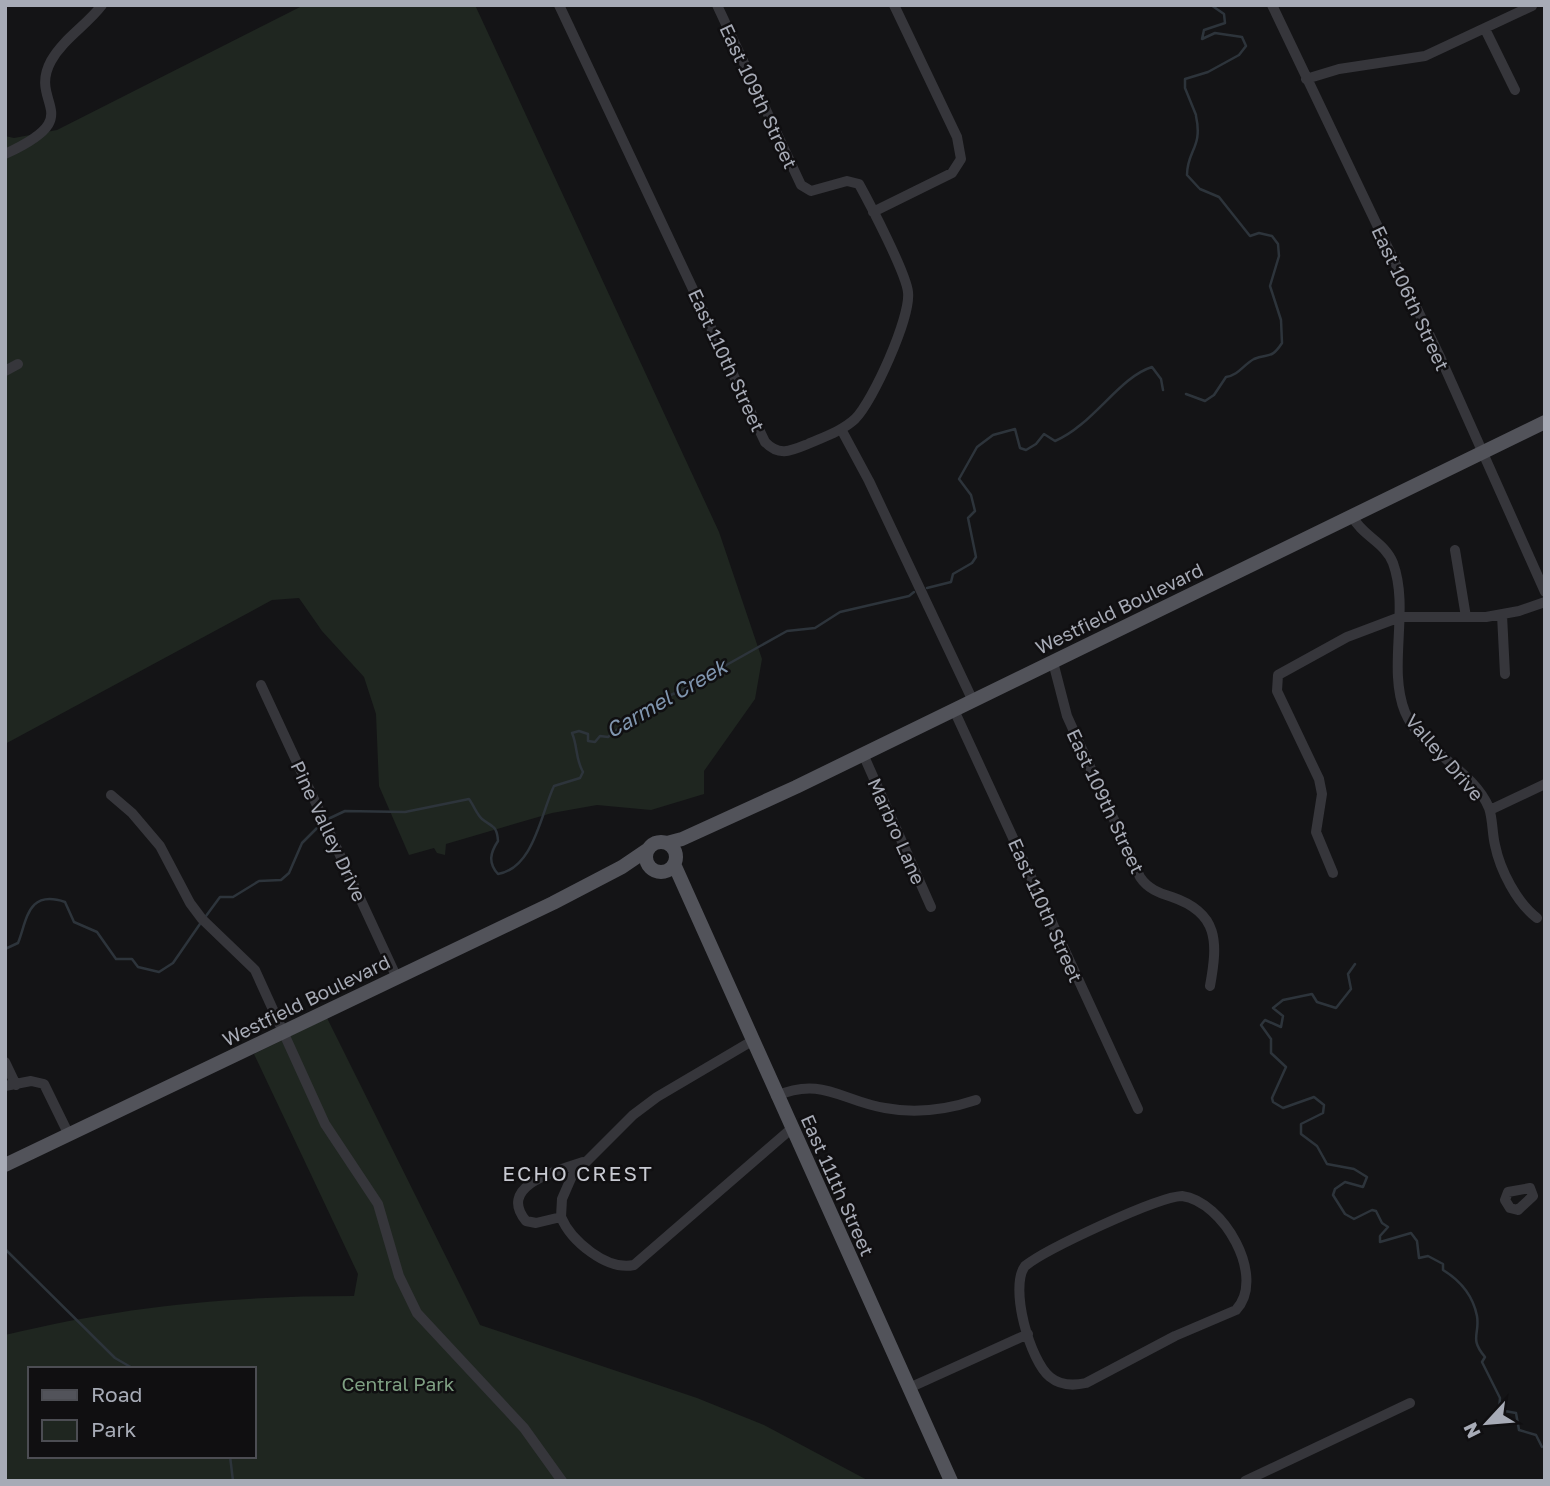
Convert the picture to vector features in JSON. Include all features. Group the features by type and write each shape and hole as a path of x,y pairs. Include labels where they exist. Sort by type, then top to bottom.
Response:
{"main road":[{"name":"Westfield Boulevard","path":"667,843 709,827 863,754 1545,422"},
{"name":"Westfield Boulevard","path":"675,861 709,827"},
{"path":"622,867 656,871 675,861 675,850 667,843 655,842 647,850 646,861 656,871"},
{"name":"Westfield Boulevard","path":"5,1165 397,978 622,867 647,850"},
{"name":"East 111th Street","path":"675,861 690,898 690,905"},
{"name":"East 111th Street","path":"656,871 690,905 951,1481"}],"street":[{"path":"5,154 45,131 52,117 46,79 49,66 102,5"},
{"name":"East 110th Street","path":"559,5 765,442 772,450 789,452 841,429"},
{"name":"East 109th Street","path":"716,5 801,185 807,190 818,190 846,180 855,182 873,212 908,291 908,305 876,390 856,418 841,429"},
{"path":"873,212 952,173 961,159 957,137 894,5"},
{"name":"East 106th Street","path":"1272,5 1441,359 1545,592"},
{"path":"1306,79 1339,69 1413,60 1532,6"},
{"path":"1485,29 1515,90"},
{"path":"5,371 18,364"},
{"path":"841,429 874,492 972,701"},
{"name":"Valley Drive","path":"1352,516 1357,527 1386,550 1392,561 1400,592 1400,685 1406,715 1481,795 1490,810 1498,856 1524,906 1537,918"},
{"path":"1455,550 1466,617"},
{"path":"1333,873 1316,832 1322,794 1319,779 1277,691 1276,679 1282,670 1341,640 1400,617 1502,615 1545,602"},
{"path":"1502,615 1505,674"},
{"name":"East 109th Street","path":"1053,662 1067,716 1140,877 1156,892 1194,905 1205,916 1213,944 1210,986"},
{"name":"Pine Valley Drive","path":"261,685 397,978"},
{"name":"East 110th Street","path":"954,710 1138,1109"},
{"name":"Marbro Lane","path":"863,754 931,907"},
{"path":"1490,810 1545,784"},
{"path":"111,795 132,813 160,846 190,904 255,970 325,1124 378,1204 399,1276 417,1313 524,1427 562,1481"},
{"path":"752,1041 646,1105 586,1161 568,1184 561,1217 567,1228 596,1255 616,1266 634,1265 791,1129"},
{"path":"5,1062 10,1085 31,1081 46,1086 69,1135"},
{"path":"776,1096 798,1087 812,1086 871,1105 917,1112 942,1110 976,1100"},
{"path":"561,1217 536,1223 526,1221 518,1206 519,1195 535,1180 586,1161"},
{"path":"1532,1191 1545,1186"},
{"path":"1182,1196 1208,1205 1219,1216 1239,1254 1247,1289 1243,1302 1236,1310 1175,1336 1086,1383 1070,1386 1049,1377 1028,1334 1017,1288 1025,1266 1041,1255 1163,1200 1182,1196"},
{"path":"909,1388 1028,1334"},
{"path":"1245,1481 1410,1403"}],"green space":[{"path":"304,5 475,5 719,532 762,659 755,699 704,771 704,794 651,810 597,805 552,813 446,844 445,855 437,853 434,848 409,855 379,786 376,714 364,677 322,631 299,598 272,600 5,744 5,136 14,138 57,130"},
{"name":"Central Park","path":"327,1018 480,1325 697,1398 764,1425 869,1481 5,1481 5,1335 93,1317 178,1305 264,1298 354,1296 358,1274 254,1054"}],"waterway":[{"name":"Carmel Creek","path":"1196,115 1185,88 1185,79 1208,72 1239,55 1246,46 1242,37 1215,33 1202,39 1204,30 1225,23 1224,14 1211,5"},
{"name":"Carmel Creek","path":"1196,116 1198,135 1187,175 1199,188"},
{"name":"Carmel Creek","path":"1186,394 1205,401 1214,395 1226,377 1254,359 1272,354 1282,343 1281,320 1270,286 1279,256 1278,244 1272,236 1259,233 1250,236 1219,197 1200,189"},
{"name":"Carmel Creek","path":"927,588 951,582 953,574 972,563 976,557 968,518 975,511 971,495 959,479 977,447 993,435 1015,429 1020,448 1026,450 1036,444 1044,434 1055,441 1082,424 1128,381 1152,367 1161,379 1163,390"},
{"name":"Carmel Creek","path":"328,819 345,811 405,812 469,799 480,817 496,832 498,841 491,858 495,870 498,874 510,870 520,862 535,838 554,786 580,778 583,772 572,733 579,731 588,734 588,741 595,742 600,736 608,737 646,706 682,690 787,631 815,628 840,612 909,596 914,592"},
{"name":"Carmel Creek","path":"206,916 220,897 233,897 259,881 281,880 289,873 302,843 322,823"},
{"name":"Carmel Creek","path":"5,949 18,943 27,917 36,903 52,899 65,902 74,922 97,932 116,959 132,959 138,967 159,972 173,963 202,921"},
{"path":"1355,964 1348,974 1351,989 1336,1008 1317,1002 1312,994 1283,1000 1273,1008 1283,1016 1281,1027 1265,1020 1261,1025 1271,1039 1271,1053 1286,1067 1272,1098 1273,1102 1283,1108 1314,1097 1324,1105 1323,1113 1301,1124 1301,1134 1317,1146 1327,1164 1354,1169 1367,1177 1363,1187 1345,1182 1335,1189 1333,1195 1345,1214 1354,1219 1372,1210 1376,1211 1382,1223 1388,1227 1380,1236 1380,1242 1411,1233 1417,1241 1419,1258 1428,1256 1443,1264 1443,1270 1461,1284 1475,1309 1478,1322 1476,1341 1485,1357 1482,1362 1500,1398 1499,1410 1516,1413 1519,1430 1536,1435 1542,1447"},
{"name":"Carmel Creek","path":"5,1249 115,1358 131,1367"},
{"name":"Carmel Creek","path":"230,1458 233,1481"}],"district":[{"name":"ECHO CREST","path":"578,1173"}]}
